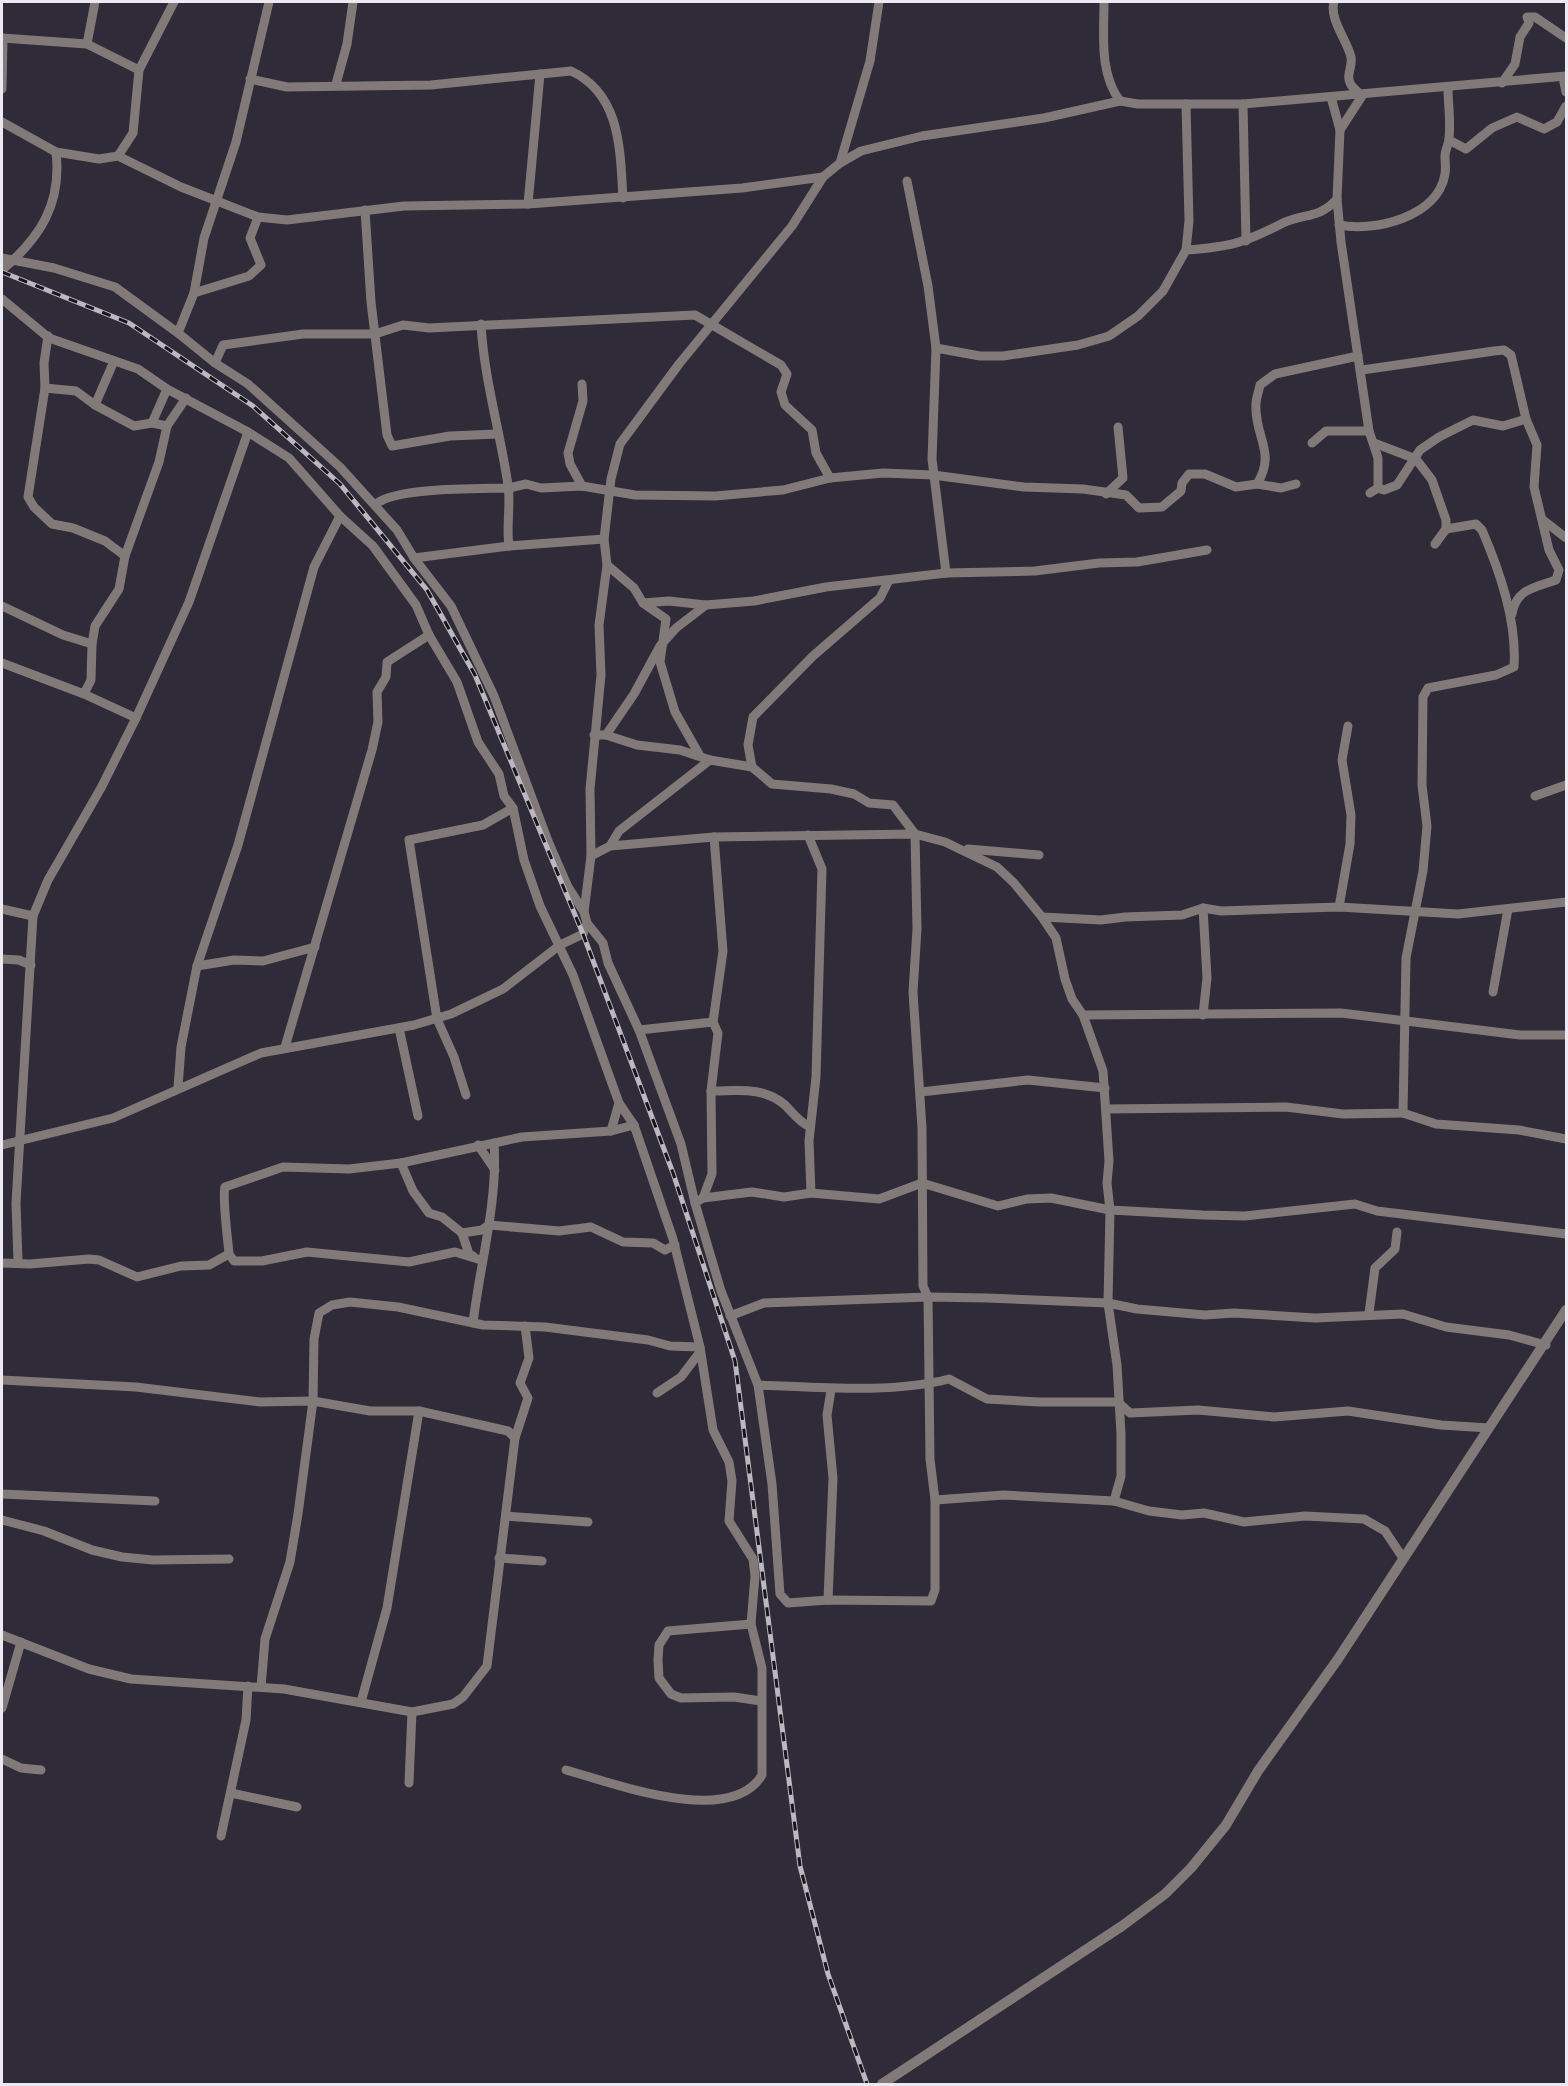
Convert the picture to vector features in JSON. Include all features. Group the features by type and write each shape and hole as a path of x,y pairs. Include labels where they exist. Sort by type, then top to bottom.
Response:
{"street":[{"path":"87,44 95,2"},
{"path":"118,156 133,133 138,70 174,2"},
{"path":"178,333 194,292 204,238 236,142 269,2"},
{"path":"336,84 353,2"},
{"path":"840,163 870,61 879,2"},
{"path":"1104,2 1107,73 1113,91 1120,101"},
{"path":"1334,2 1332,6 1352,59 1348,76 1352,86 1362,96"},
{"path":"1502,83 1515,64 1520,37 1529,23 1527,17 1535,17 1561,31 1566,38"},
{"path":"2,89 2,38 87,44 138,70"},
{"path":"250,79 287,87 336,84 431,85 571,71 583,77 609,108 620,139 623,198"},
{"path":"528,204 540,74"},
{"path":"584,912 591,856 590,789 601,675 599,626 607,565 604,539 620,444 711,323 792,226 823,177 840,163 861,151 922,136 1054,116 1120,101 1138,104 1243,104 1362,96 1565,77 1566,92"},
{"path":"1339,225 1354,228 1391,224 1406,219 1436,195 1441,186 1449,140 1448,88"},
{"path":"1340,130 1362,96"},
{"path":"1331,97 1340,130 1337,199 1339,225 1362,370 1369,431 1378,458 1374,491 1396,485 1420,450 1438,437 1473,420 1503,426 1526,419"},
{"path":"936,348 980,356 1003,356 1078,345 1109,336 1138,316 1163,291 1186,250 1189,221 1186,104"},
{"path":"1243,104 1246,241"},
{"path":"1449,140 1466,149 1492,128 1517,117 1544,129 1557,122 1566,106"},
{"path":"2,122 56,152 99,159 118,156 258,217 287,220 404,206 528,204 623,198 742,188 823,177"},
{"path":"2,270 15,259 43,226 56,192 58,171 56,152"},
{"path":"907,181 928,286 936,348 933,385 933,475 946,573"},
{"path":"1186,250 1221,249 1246,241 1284,223 1327,210 1337,199"},
{"path":"365,210 375,334 387,435 392,446 450,436 497,434"},
{"path":"194,292 249,276 261,266 250,238 258,217"},
{"path":"2,258 54,268 115,287 215,363 248,384 292,421 376,504 451,606 469,641 514,747 548,841 568,887 584,912 587,923 603,944 608,963 639,1030 681,1144 730,1316 758,1385 772,1484 780,1594 788,1603 828,1600 932,1601 935,1590 935,1500 930,1459 928,1297 923,1286 921,1092 913,992 916,929 915,834 893,805 869,803 854,794 831,789 772,784 752,767 638,745 606,735 594,735"},
{"path":"2,299 48,336 138,369 167,389 248,432 289,458 340,516 373,546 416,605 429,635 457,682 478,742 499,774 504,796 513,808 524,860 545,917 560,945 594,1029 619,1103 634,1125 654,1176 675,1245 700,1349 713,1430 729,1462 732,1481 729,1521 753,1559 755,1576 751,1624 762,1668 762,1775 741,1796 709,1800 651,1794 566,1770"},
{"path":"215,363 223,345 303,334 375,334 403,325 429,328 695,315 781,365 787,374 782,392 785,405 812,430 816,453 830,478"},
{"path":"481,324 483,353 509,488 506,527 509,546"},
{"path":"48,336 44,363 45,388 34,444 28,497 34,507 52,524 73,528 105,541 125,556"},
{"path":"1362,370 1504,350 1511,355 1526,419 1537,445 1534,487 1549,550 1559,570 1556,580 1523,591 1514,601 1511,626"},
{"path":"1257,484 1265,471 1267,459 1256,404 1260,385 1275,374 1358,356"},
{"path":"95,405 114,361"},
{"path":"582,384 583,402 568,453 570,464 582,486"},
{"path":"45,388 76,391 95,405 134,426 152,423 167,426"},
{"path":"152,423 167,389"},
{"path":"84,694 91,680 95,626 119,588 125,556 159,462 167,426 186,398"},
{"path":"1106,494 1123,478 1118,428"},
{"path":"1312,443 1326,431 1369,431"},
{"path":"18,1262 16,1203 22,1141 33,916 48,880 101,788 136,718 189,602 248,432"},
{"path":"1374,443 1416,459 1432,480 1446,520 1446,529 1435,544"},
{"path":"376,504 383,498 402,494 509,488 526,484 541,488 582,486 610,493 715,496 783,490 830,478 883,473 933,475 1024,487 1083,489 1126,495 1139,508 1162,507 1181,491 1182,483 1189,474 1205,474 1236,487 1257,484 1281,488 1296,484"},
{"path":"178,1088 181,1047 197,966 238,845 314,567 340,516"},
{"path":"1542,520 1566,537 1549,550"},
{"path":"1402,1113 1406,958 1423,871 1427,826 1422,785 1424,697 1428,688 1496,675 1514,667 1515,652 1506,598 1482,530 1476,525 1446,529"},
{"path":"414,558 509,546 604,539"},
{"path":"644,603 669,601 706,605 754,601 826,587 888,582 946,573 1035,571 1099,563 1137,562 1207,550"},
{"path":"606,735 634,694 660,646 666,627 666,619 644,603 634,588 607,565"},
{"path":"752,767 748,745 753,717 813,656 880,598 888,582"},
{"path":"700,756 675,712 660,662 660,646 676,628 706,605"},
{"path":"2,606 63,635 92,644"},
{"path":"285,1047 372,750 378,722 377,692 386,677 387,662 429,635"},
{"path":"2,663 84,694 136,718"},
{"path":"1339,907 1351,824 1342,760 1348,726"},
{"path":"610,846 619,831 710,760"},
{"path":"1535,796 1566,785"},
{"path":"466,1095 454,1057 436,1018 408,840 483,825 513,808"},
{"path":"591,856 610,846 714,837 915,834 960,849 997,867 1014,883 1042,917 1056,938 1072,999 1083,1015 1103,1071 1109,1161 1107,1183 1110,1210 1108,1303 1117,1365 1121,1434 1121,1476 1114,1501"},
{"path":"808,835 822,869 816,1077 808,1167 811,1193"},
{"path":"699,1201 712,1174 711,1091 718,1034 713,1022 723,951 714,837"},
{"path":"960,849 1039,855"},
{"path":"1042,917 1101,920 1182,915 1203,908 1221,911 1339,907 1458,914 1566,902"},
{"path":"1203,908 1207,978 1203,1015"},
{"path":"2,909 33,916"},
{"path":"1493,992 1508,909"},
{"path":"2,1145 113,1118 261,1053 399,1028 436,1018 503,988 560,945 583,934 587,923"},
{"path":"197,966 234,960 263,961 315,947"},
{"path":"2,959 19,960 31,965"},
{"path":"1083,1015 1341,1013 1406,1023 1520,1035 1566,1035"},
{"path":"639,1030 713,1022"},
{"path":"399,1028 418,1116"},
{"path":"921,1092 1028,1080 1105,1088"},
{"path":"711,1091 763,1092 784,1105 800,1122 810,1127"},
{"path":"611,1131 619,1103"},
{"path":"1106,1109 1286,1107 1344,1114 1402,1113 1436,1124 1519,1130 1566,1139"},
{"path":"481,1260 455,1252 409,1262 307,1252 262,1261 234,1261 229,1254 228,1216 223,1194 225,1187 232,1183 283,1167 349,1169 401,1163 522,1137 611,1131 634,1125"},
{"path":"473,1323 481,1260 490,1225 491,1192 496,1172 494,1143"},
{"path":"478,1145 496,1172"},
{"path":"401,1163 413,1191 429,1213 442,1217 462,1233 469,1254 481,1260"},
{"path":"699,1201 752,1192 784,1197 811,1193 879,1199 922,1183 998,1206 1027,1199 1051,1198 1110,1210 1245,1216 1355,1204 1388,1212 1566,1234"},
{"path":"462,1233 482,1230 490,1225 559,1231 591,1227 623,1242 645,1241 665,1250 675,1245"},
{"path":"1369,1313 1375,1268 1395,1249 1397,1232"},
{"path":"2,1263 30,1264 99,1260 137,1277 181,1266 209,1265 229,1254"},
{"path":"730,1316 764,1303 928,1297 1108,1303 1137,1309 1205,1315 1234,1313 1315,1318 1369,1313 1403,1314 1446,1327 1509,1335 1546,1345"},
{"path":"261,1687 265,1639 290,1562 313,1401 314,1339 319,1313 332,1305 350,1302 398,1307 473,1323 525,1326 648,1340 670,1346 700,1349"},
{"path":"882,2085 1122,1926 1165,1894 1178,1881 1226,1825 1258,1771 1338,1659 1402,1557 1546,1345 1566,1310"},
{"path":"2,1635 89,1669 131,1678 261,1687 412,1712 453,1704 463,1697 487,1666 515,1438 528,1398 520,1383 529,1358 525,1326"},
{"path":"657,1393 681,1377 700,1349"},
{"path":"758,1385 831,1390 930,1384 950,1379 987,1399 1039,1402 1118,1402 1130,1413 1198,1410 1274,1417 1348,1411 1441,1425 1489,1428"},
{"path":"2,1380 136,1387 260,1402 313,1401 370,1411 419,1411 508,1431 515,1438"},
{"path":"828,1600 833,1478 827,1415 831,1390"},
{"path":"361,1702 387,1608 419,1411"},
{"path":"2,1494 155,1501"},
{"path":"935,1500 1004,1495 1114,1501 1149,1512 1182,1515 1204,1513 1244,1522 1305,1516 1364,1519 1385,1531 1402,1557"},
{"path":"506,1516 588,1522"},
{"path":"2,1520 44,1531 92,1550 122,1557 153,1560 229,1559"},
{"path":"499,1558 542,1561"},
{"path":"751,1624 668,1631 659,1645 659,1678 671,1694 681,1698 734,1697 761,1701"},
{"path":"2,1708 21,1642"},
{"path":"221,1836 246,1720 248,1686"},
{"path":"409,1783 412,1712"},
{"path":"2,1759 21,1768 41,1770"},
{"path":"231,1793 297,1807"}],"railway":[{"path":"2,272 129,323 253,406 340,484 427,590 475,675 583,934 673,1173 735,1361 800,1866 828,1974 867,2084"}]}
